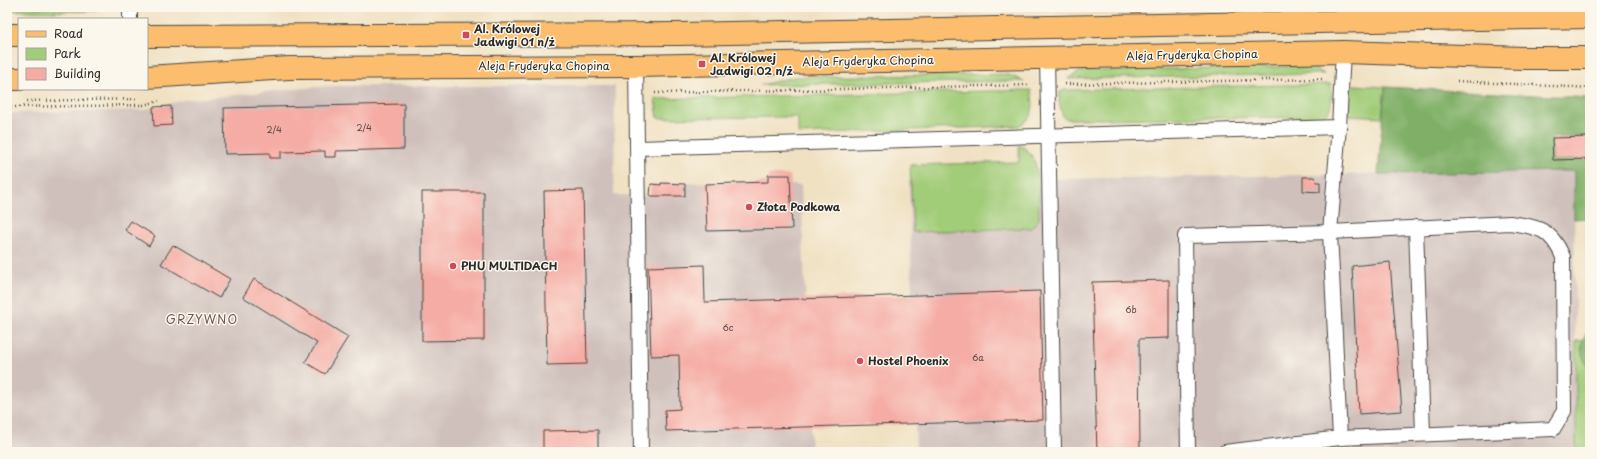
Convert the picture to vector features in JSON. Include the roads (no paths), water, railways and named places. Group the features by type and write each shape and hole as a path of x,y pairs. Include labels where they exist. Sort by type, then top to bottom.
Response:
{"main road":[{"path":"148,41 688,34 1590,17"},
{"name":"Aleja Fryderyka Chopina","path":"148,77 289,68 636,66 1343,52 1524,58 1590,58"},
{"path":"7,79 18,79"}],"lane":[{"path":"130,7 130,18"},
{"path":"1340,438 1330,232 1339,127 1343,52"},
{"path":"1046,57 1054,452"},
{"path":"636,66 641,452"},
{"path":"638,148 1339,127"},
{"path":"1188,452 1185,236 1330,232 1510,223 1528,225 1548,232 1557,244 1563,257 1564,411 1553,429 1340,438 1225,452"},
{"path":"1416,227 1423,434"}],"place":[{"name":"Al. Królowej Jadwigi 01 n/ż","path":"466,35"},
{"name":"Al. Królowej Jadwigi 02 n/ż","path":"702,64"},
{"name":"Złota Podkowa","path":"749,207"},
{"name":"PHU MULTIDACH","path":"453,266"},
{"name":"Hostel Phoenix","path":"860,361"}],"district":[{"name":"GRZYWNO","path":"202,320"}]}
